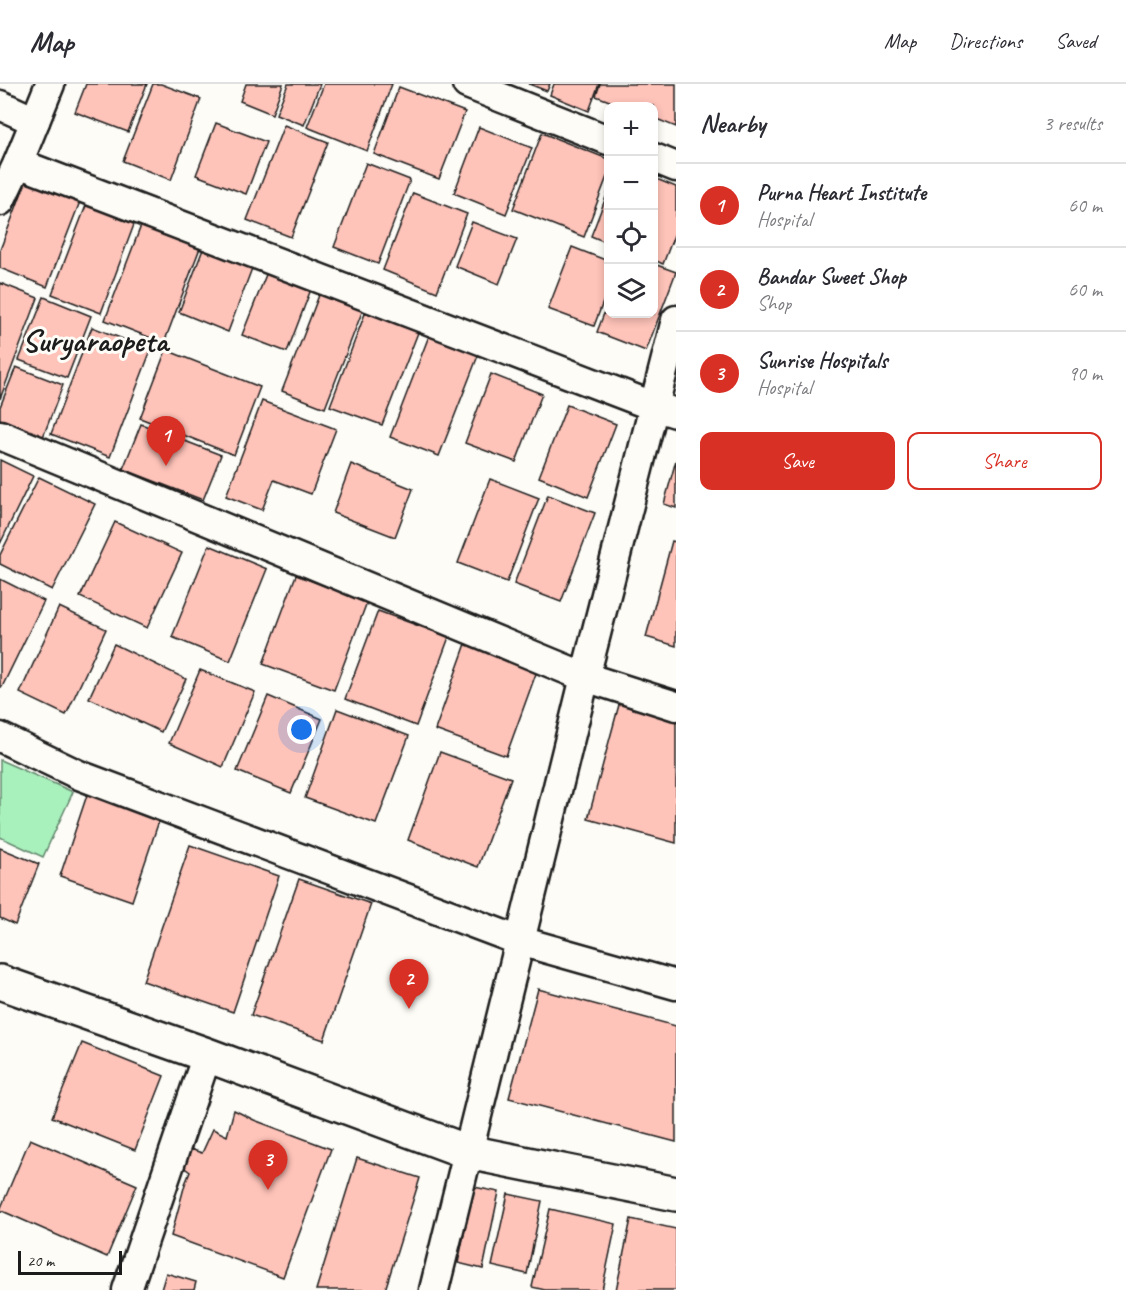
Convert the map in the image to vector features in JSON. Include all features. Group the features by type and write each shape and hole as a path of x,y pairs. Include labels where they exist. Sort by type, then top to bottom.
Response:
{"street":[{"path":"0,201 50,84"},
{"path":"467,84 604,138"},
{"path":"0,105 35,122"},
{"path":"658,160 676,167"},
{"path":"18,163 665,410"},
{"path":"434,1290 585,677 665,410 676,321"},
{"path":"0,435 585,677 676,706"},
{"path":"0,737 79,775 520,940 676,985"},
{"path":"0,982 207,1055 468,1152 676,1194"},
{"path":"127,1290 207,1055"}],"green space":[{"path":"0,760 73,792 43,857 0,837"}],"building":[{"path":"86,84 147,84 128,132 75,112"},
{"path":"153,84 161,84 201,99 171,180 123,161"},
{"path":"246,84 283,84 272,114 240,101"},
{"path":"288,84 320,84 304,125 276,114"},
{"path":"324,84 392,84 367,151 307,127"},
{"path":"529,84 550,84 547,91"},
{"path":"554,84 599,84 589,111 550,95"},
{"path":"600,84 676,84 676,127 658,120 658,102 612,102 596,96"},
{"path":"399,87 465,112 439,179 374,154"},
{"path":"216,123 266,142 246,194 196,175"},
{"path":"284,125 328,142 291,237 247,220"},
{"path":"479,127 532,148 506,214 454,193"},
{"path":"542,133 604,157 604,184 584,237 513,209"},
{"path":"366,163 410,180 378,264 334,247"},
{"path":"27,179 81,199 47,287 0,268 0,250"},
{"path":"658,180 676,187 676,230 663,264 658,262"},
{"path":"413,193 467,214 437,292 383,270"},
{"path":"604,202 604,241 591,236"},
{"path":"87,203 135,222 101,313 52,294"},
{"path":"147,210 206,232 164,343 105,320"},
{"path":"472,222 517,239 499,284 455,266"},
{"path":"205,244 254,263 228,332 179,312"},
{"path":"572,247 604,259 604,300 594,326 548,309"},
{"path":"658,265 676,272 646,351 597,332 604,314 604,318 658,318"},
{"path":"269,267 313,284 287,352 242,335"},
{"path":"0,283 38,298 0,399"},
{"path":"321,290 364,307 325,408 282,391"},
{"path":"44,297 91,316 67,378 19,360"},
{"path":"366,311 419,330 382,425 330,406"},
{"path":"92,327 151,350 110,457 51,434"},
{"path":"432,328 481,348 439,456 390,437"},
{"path":"166,350 260,387 234,455 140,418"},
{"path":"16,367 63,385 43,437 0,420 0,407"},
{"path":"491,374 542,394 516,462 465,443"},
{"path":"262,401 336,429 311,494 274,480 262,510 226,496"},
{"path":"567,405 616,424 588,497 539,477"},
{"path":"141,424 221,455 203,500 123,469"},
{"path":"0,460 33,476 0,544"},
{"path":"676,460 676,508 664,504"},
{"path":"351,464 413,489 395,537 333,513"},
{"path":"39,477 95,504 52,590 0,564 0,555"},
{"path":"490,479 539,498 507,582 458,563"},
{"path":"548,495 595,513 561,602 514,584"},
{"path":"115,522 182,553 147,628 80,597"},
{"path":"672,541 676,542 676,646 646,637"},
{"path":"209,545 267,569 230,661 172,637"},
{"path":"296,575 367,602 334,690 263,664"},
{"path":"0,579 44,601 2,687 0,687"},
{"path":"59,607 106,629 66,715 20,693"},
{"path":"378,611 449,637 416,726 345,699"},
{"path":"467,641 538,668 506,756 435,730"},
{"path":"114,644 186,679 161,732 89,698"},
{"path":"200,670 255,692 223,767 169,743"},
{"path":"268,696 322,719 291,793 237,771"},
{"path":"620,701 676,716 676,843 588,819"},
{"path":"337,709 409,736 376,824 305,798"},
{"path":"440,752 511,778 478,867 408,840"},
{"path":"89,789 161,815 132,901 60,876"},
{"path":"190,845 279,876 233,1012 143,981"},
{"path":"0,848 39,864 15,925 0,918"},
{"path":"299,879 371,904 324,1040 251,1015"},
{"path":"538,989 676,1026 676,1142 509,1098"},
{"path":"82,1043 164,1076 135,1150 52,1117"},
{"path":"234,1110 254,1120 331,1149 283,1277 171,1236 190,1172 182,1166 190,1149 202,1153 213,1129 227,1136"},
{"path":"30,1139 137,1185 107,1257 0,1210"},
{"path":"357,1158 420,1178 385,1290 316,1290"},
{"path":"474,1187 499,1192 483,1269 458,1263"},
{"path":"508,1194 542,1201 527,1274 492,1266"},
{"path":"550,1209 616,1224 602,1290 545,1290 532,1287"},
{"path":"631,1219 676,1229 676,1290 616,1290"},
{"path":"166,1273 196,1282 194,1290 161,1290"}],"place":[{"name":"Purna Heart Institute","path":"166,466"},
{"name":"Bandar Sweet Shop","path":"409,1009"},
{"name":"Sunrise Hospitals","path":"268,1190"}],"district":[{"name":"Suryaraopeta","path":"95,340"}]}
